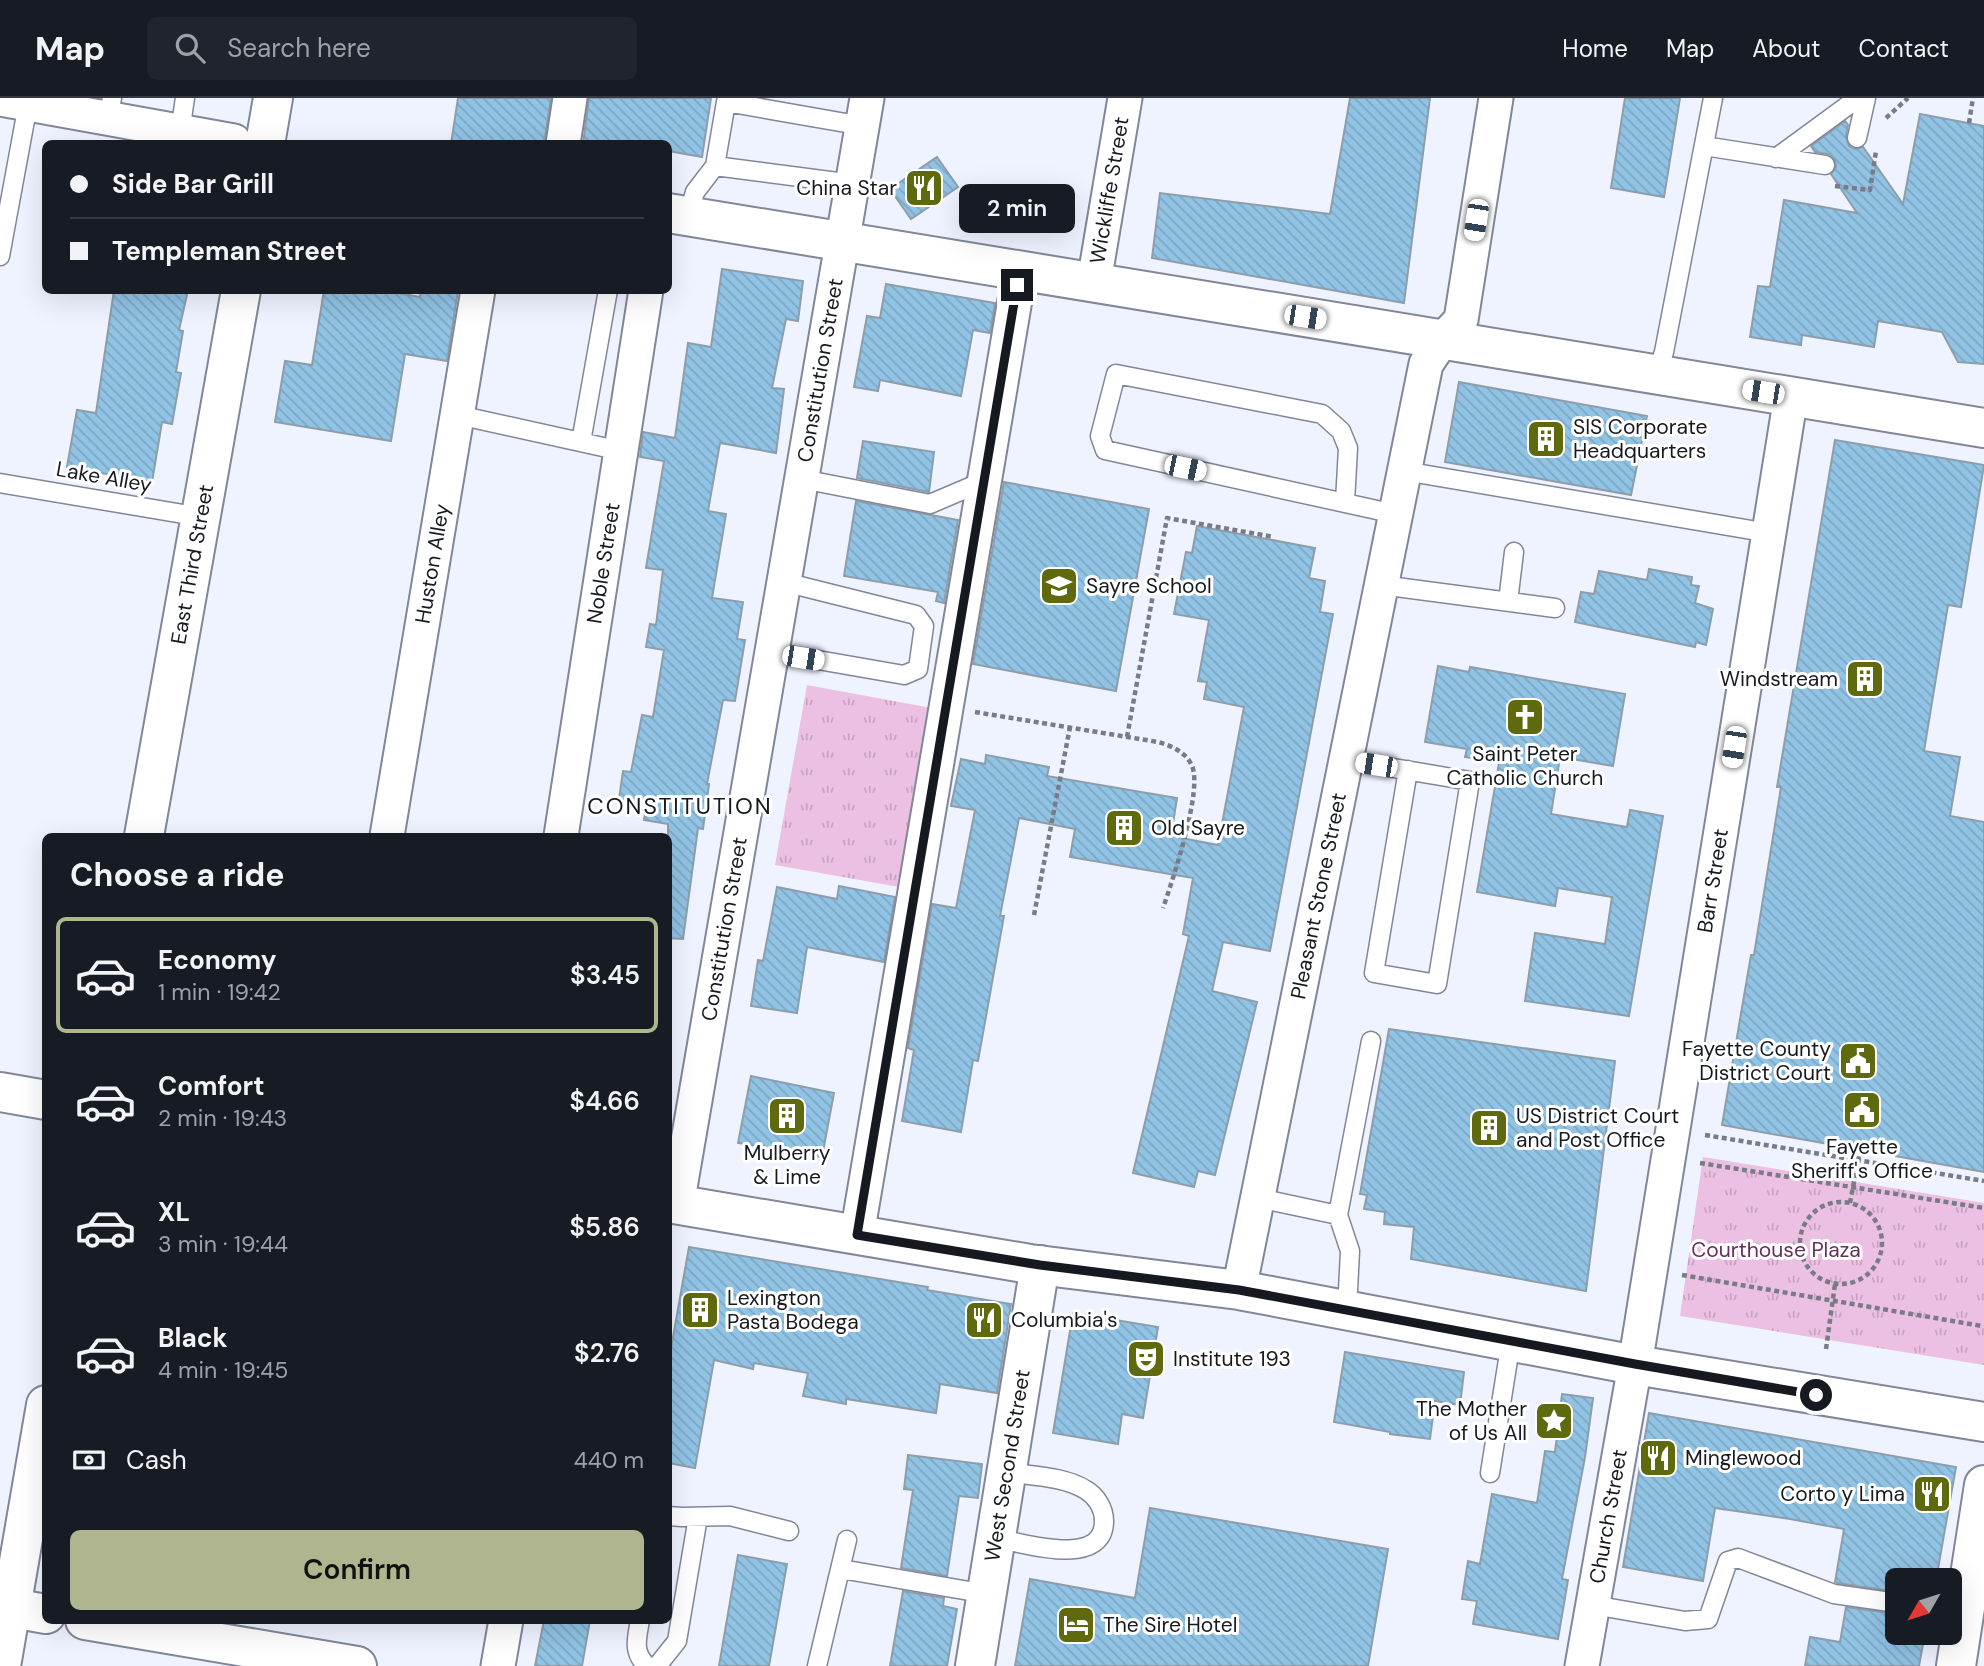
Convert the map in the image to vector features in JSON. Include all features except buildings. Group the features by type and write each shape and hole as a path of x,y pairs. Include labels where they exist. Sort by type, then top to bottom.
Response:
{"main road":[{"path":"251,140 273,98"},
{"path":"678,214 1984,428"},
{"name":"East Third Street","path":"145,833 240,294"},
{"path":"0,1092 42,1099"},
{"path":"673,1204 1040,1265 1239,1290 1635,1364 1984,1422"},
{"name":"West Second Street","path":"975,1666 1040,1265"},
{"path":"1,1666 19,1610 42,1435"},
{"path":"1962,1587 1984,1485"},
{"path":"105,1624 276,1659 357,1666"},
{"path":"1956,1645 1956,1666"}],"street":[{"path":"564,140 570,98"},
{"name":"Wickliffe Street","path":"1094,282 1125,98"},
{"name":"Pleasant Stone Street","path":"1239,1290 1426,364 1443,339 1461,320 1496,98"},
{"path":"14,102 110,108 180,132 230,140"},
{"name":"Constitution Street","path":"673,1204 865,112"},
{"path":"857,1235 1020,270"},
{"name":"Huston Alley","path":"387,833 477,294"},
{"name":"Noble Street","path":"561,833 645,294"},
{"name":"Barr Street","path":"1635,1364 1791,396"},
{"name":"Church Street","path":"1582,1666 1635,1364"},
{"path":"498,1666 505,1624"}],"lane":[{"path":"180,132 185,98"},
{"path":"1657,374 1664,352 1713,98"},
{"path":"1776,158 1858,98"},
{"path":"1857,138 1866,98"},
{"path":"0,256 14,102"},
{"path":"678,214 715,166 726,102 865,112"},
{"path":"1704,146 1825,165"},
{"path":"715,166 853,184"},
{"path":"581,442 607,294"},
{"path":"1345,502 1349,449 1341,431 1322,414 1116,374 1100,436 1105,450 1395,514"},
{"path":"457,415 621,451"},
{"path":"1404,471 1769,533"},
{"path":"802,479 930,504 984,481"},
{"name":"Lake Alley","path":"0,483 201,517"},
{"path":"1508,602 1514,552"},
{"path":"772,652 904,675 918,669 924,626 916,615 784,582"},
{"path":"1381,585 1555,608"},
{"path":"1346,760 1408,770 1470,781 1437,984 1374,973 1408,770"},
{"path":"1347,1310 1350,1251 1338,1215 1371,1041"},
{"path":"1258,1198 1338,1215"},
{"path":"1490,1474 1511,1341"},
{"path":"996,1538 1073,1551 1087,1546 1104,1528 1105,1518 1101,1507 1085,1489 1067,1482 1006,1472"},
{"path":"672,1516 730,1516 789,1531"},
{"path":"657,1666 677,1641 698,1517"},
{"path":"817,1666 847,1540"},
{"path":"1592,1605 1685,1621 1707,1619 1728,1560 1738,1558 1834,1594 1885,1601"},
{"path":"841,1569 987,1594"},
{"path":"639,1624 635,1647 637,1655 646,1666"}],"path":[{"path":"1882,111 1880,123 1908,98"},
{"path":"1969,123 1973,98"},
{"path":"1828,185 1870,190 1876,150"},
{"path":"1127,737 1167,518 1274,537"},
{"path":"973,722 975,711 1158,742 1177,749 1188,758 1194,771 1195,789 1188,827 1163,908"},
{"path":"1034,915 1070,727"},
{"path":"1705,1135 1984,1181"},
{"path":"1850,1203 1860,1150"},
{"path":"1700,1163 1984,1208"},
{"path":"1830,1203 1850,1203 1868,1211 1881,1234 1882,1247 1879,1260 1861,1279 1835,1284 1822,1279 1807,1265 1800,1245 1802,1231 1808,1218 1818,1209 1830,1203"},
{"path":"1682,1275 1982,1326"},
{"path":"1826,1349 1835,1284"}],"green space":[{"path":"807,685 937,709 905,888 775,865"},
{"name":"Courthouse Plaza","path":"1703,1157 1984,1203 1984,1365 1680,1316"}],"place":[{"name":"China Star","path":"924,188"},
{"name":"SIS Corporate Headquarters","path":"1546,439"},
{"name":"Sayre School","path":"1059,586"},
{"name":"Windstream","path":"1865,679"},
{"name":"Saint Peter Catholic Church","path":"1525,717"},
{"name":"Old Sayre","path":"1124,828"},
{"name":"Fayette County District Court","path":"1858,1061"},
{"name":"Fayette Sheriff's Office","path":"1862,1110"},
{"name":"Mulberry & Lime","path":"787,1116"},
{"name":"US District Court and Post Office","path":"1489,1128"},
{"name":"Lexington Pasta Bodega","path":"700,1310"},
{"name":"Columbia's","path":"984,1320"},
{"name":"Institute 193","path":"1146,1359"},
{"name":"The Mother of Us All","path":"1554,1421"},
{"name":"Minglewood","path":"1658,1458"},
{"name":"Corto y Lima","path":"1932,1494"},
{"name":"The Sire Hotel","path":"1076,1625"}],"district":[{"name":"CONSTITUTION","path":"680,806"}],"route":[{"path":"1017,285 857,1235 1040,1265 1239,1290 1816,1395"}]}
